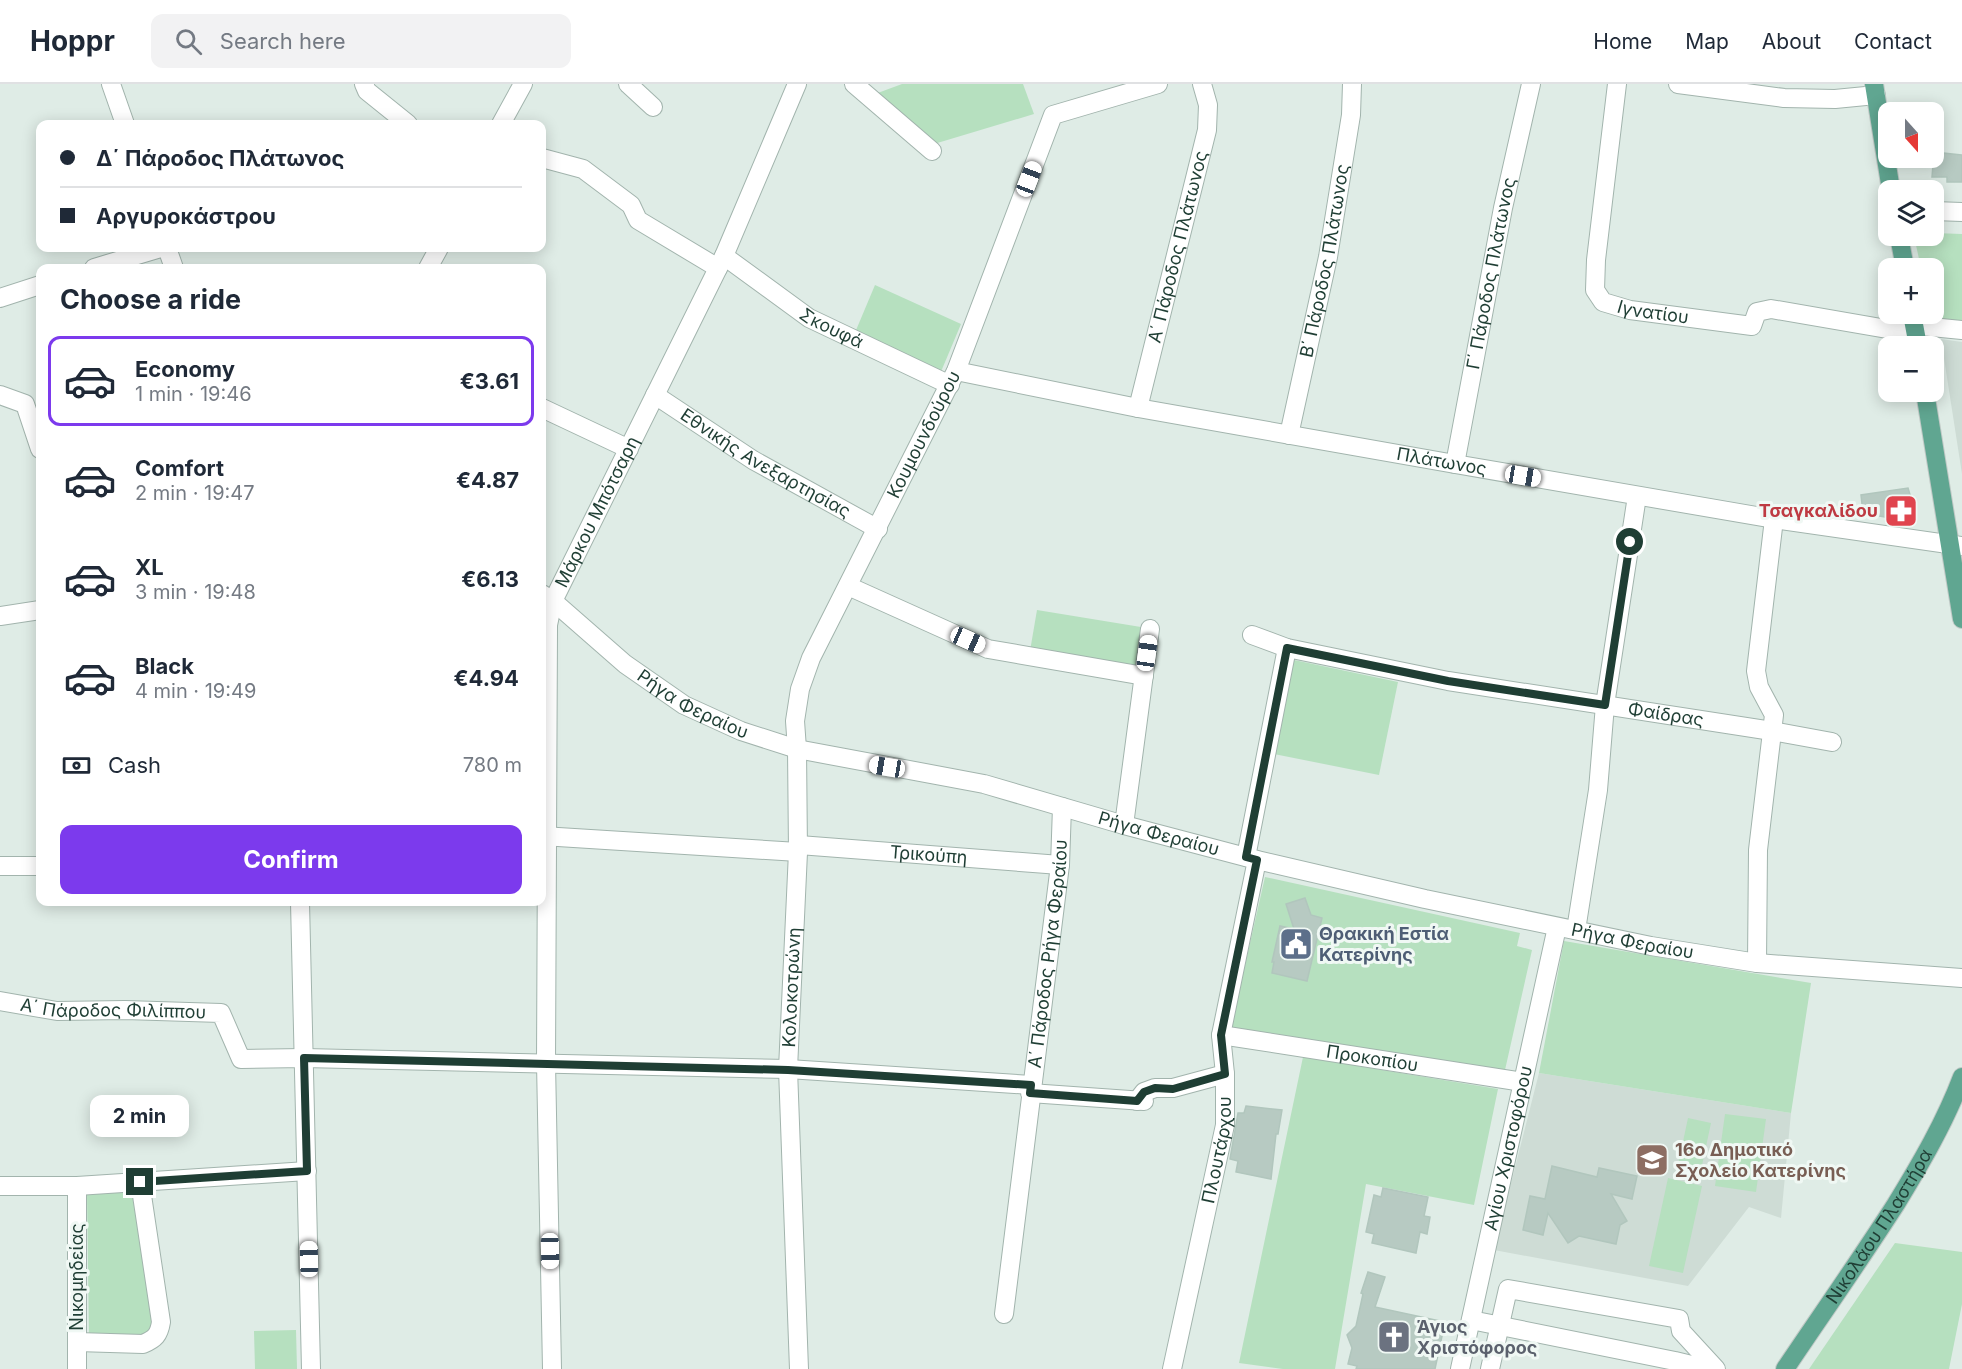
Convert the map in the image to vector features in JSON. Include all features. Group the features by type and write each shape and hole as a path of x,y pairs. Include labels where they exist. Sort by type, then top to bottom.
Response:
{"main road":[{"path":"1875,89 1889,180"},
{"path":"1926,402 1956,545 1962,619"},
{"name":"Νικολάου Πλαστήρα","path":"1785,1369 1911,1180 1942,1126 1962,1077"}],"street":[{"path":"111,84 124,120"},
{"path":"364,84 367,91 403,120"},
{"path":"503,120 523,84"},
{"path":"628,84 653,107"},
{"name":"Μάρκου Μπότσαρη","path":"546,730 547,597 629,449 721,262 796,84"},
{"path":"854,84 932,151"},
{"name":"Α΄ Πάροδος Πλάτωνος","path":"1138,408 1207,130 1208,105 1202,84"},
{"name":"Β΄ Πάροδος Πλάτωνος","path":"1289,435 1328,257 1351,115 1352,84"},
{"name":"Γ΄ Πάροδος Πλάτωνος","path":"1455,464 1503,208 1531,84"},
{"name":"Ιγνατίου","path":"1617,84 1595,278 1596,294 1603,302 1630,310 1752,326 1757,312 1771,309 1887,329 1901,324"},
{"path":"1678,84 1785,98 1835,99 1875,89"},
{"name":"Κουμουνδούρου","path":"797,749 795,722 800,689 811,658 953,378 1053,115 1150,85"},
{"name":"Σκουφά","path":"546,159 583,169 631,205 638,220 721,262 809,318 953,378"},
{"path":"1944,211 1962,212"},
{"path":"107,264 148,252"},
{"path":"0,298 36,286"},
{"path":"1923,324 1962,330"},
{"name":"Πλάτωνος","path":"953,378 1774,519 1956,545"},
{"path":"0,395 25,404 36,437"},
{"name":"Εθνικής Ανεξαρτησίας","path":"656,395 753,460 878,529"},
{"path":"546,410 629,449"},
{"path":"1576,930 1598,790 1605,705 1637,496"},
{"path":"1757,963 1758,850 1774,715 1759,687 1756,671 1774,519"},
{"path":"848,586 988,649 1144,676"},
{"name":"Ρήγα Φεραίου","path":"547,597 625,664 684,705 741,731 797,749 984,784 1124,825 1252,858 1425,899 1651,946 1757,963 1962,978"},
{"path":"0,616 36,611"},
{"path":"1124,825 1150,629"},
{"name":"Φαίδρας","path":"1252,635 1287,648 1448,681 1832,742"},
{"name":"Πλουτάρχου","path":"1172,1369 1225,1125 1225,1074 1221,1035 1287,648"},
{"name":"Κολοκοτρώνη","path":"797,749 798,848 788,1070 799,1369"},
{"name":"Α΄ Πάροδος Ρήγα Φεραίου","path":"1004,1314 1060,865 1062,807"},
{"name":"Τρικούπη","path":"546,836 798,848 1060,865"},
{"path":"0,866 36,866"},
{"path":"300,906 311,1369"},
{"name":"Μάρκου Μπότσαρη","path":"545,906 552,1369"},
{"name":"Αγίου Χριστοφόρου","path":"1460,1369 1557,927"},
{"name":"Α΄ Πάροδος Φιλίππου","path":"0,1001 57,1011 125,1010 221,1013 241,1059 304,1058 788,1070 1031,1089 1141,1101 1144,1092 1155,1088 1173,1089 1225,1074"},
{"name":"Προκοπίου","path":"1221,1035 1523,1082"},
{"path":"0,1186 77,1186 307,1171"},
{"path":"77,1342 143,1344 152,1340 159,1332 161,1322 140,1182"},
{"name":"Νικομηδείας","path":"77,1186 77,1369"},
{"path":"1490,1369 1508,1289 1679,1319 1681,1331 1675,1360"},
{"path":"1471,1320 1675,1360 1708,1369"},
{"path":"1681,1331 1716,1369"}],"shaded area":[{"path":"1944,339 1962,342 1962,474 1944,358"},
{"name":"16ο Δημοτικό Σχολείο Κατερίνης","path":"1539,1073 1791,1113 1781,1218 1749,1207 1688,1286 1494,1250"}],"green space":[{"path":"902,84 1023,84 1034,114 934,144 875,94"},
{"path":"1944,233 1962,234 1962,323 1944,320 1944,258 1919,258 1916,246 1944,246"},
{"path":"875,285 961,324 940,374 854,335"},
{"path":"1037,610 1147,628 1141,670 1030,651"},
{"path":"1294,660 1398,682 1379,775 1274,754"},
{"path":"1265,877 1520,933 1517,946 1532,950 1505,1070 1231,1027"},
{"path":"1564,941 1811,983 1791,1113 1539,1073"},
{"path":"1303,1057 1498,1089 1474,1205 1366,1184 1335,1369 1283,1369 1239,1363"},
{"path":"1725,1114 1766,1119 1756,1192 1715,1186"},
{"path":"1688,1118 1711,1123 1701,1170 1678,1165"},
{"path":"1668,1178 1702,1186 1683,1273 1649,1266"},
{"path":"135,1190 153,1321 149,1335 89,1338 87,1193"},
{"path":"1895,1243 1962,1252 1962,1304 1949,1369 1809,1369"},
{"path":"296,1330 297,1369 255,1369 254,1331"}],"building":[{"path":"1944,153 1962,155 1962,182 1947,182 1947,177 1932,177 1933,168 1944,168"},
{"path":"1908,488 1911,498 1904,517 1896,519 1863,513 1861,495"},
{"name":"Θρακική Εστία Κατερίνης","path":"1305,898 1311,915 1322,918 1307,981 1272,973 1274,962 1272,962 1280,926 1294,929 1286,904"},
{"path":"1246,1106 1282,1110 1278,1134 1276,1134 1271,1179 1236,1172 1238,1161 1230,1159 1238,1113 1244,1113"},
{"path":"1552,1166 1597,1177 1599,1168 1637,1176 1632,1199 1611,1194 1627,1221 1620,1225 1616,1244 1579,1236 1568,1243 1548,1213 1543,1235 1523,1230 1530,1196 1545,1199"},
{"path":"1383,1188 1428,1197 1424,1216 1430,1217 1427,1234 1420,1232 1416,1253 1372,1243 1374,1234 1366,1232 1374,1195 1381,1197"},
{"name":"Άγιος Χριστόφορος","path":"1368,1272 1385,1277 1375,1307 1445,1322 1435,1369 1356,1369 1357,1366 1348,1364 1352,1348 1347,1335 1356,1326 1363,1294 1361,1293"}],"place":[{"name":"Τσαγκαλίδου","path":"1901,511"},
{"name":"Θρακική Εστία Κατερίνης","path":"1296,944"},
{"name":"16ο Δημοτικό Σχολείο Κατερίνης","path":"1652,1160"},
{"name":"Άγιος Χριστόφορος","path":"1394,1337"}],"route":[{"path":"140,1182 307,1171 304,1058 788,1070 1031,1085 1030,1093 1137,1101 1144,1092 1155,1088 1173,1089 1225,1074 1221,1035 1257,860 1246,857 1287,648 1448,681 1605,705 1630,542"}]}
